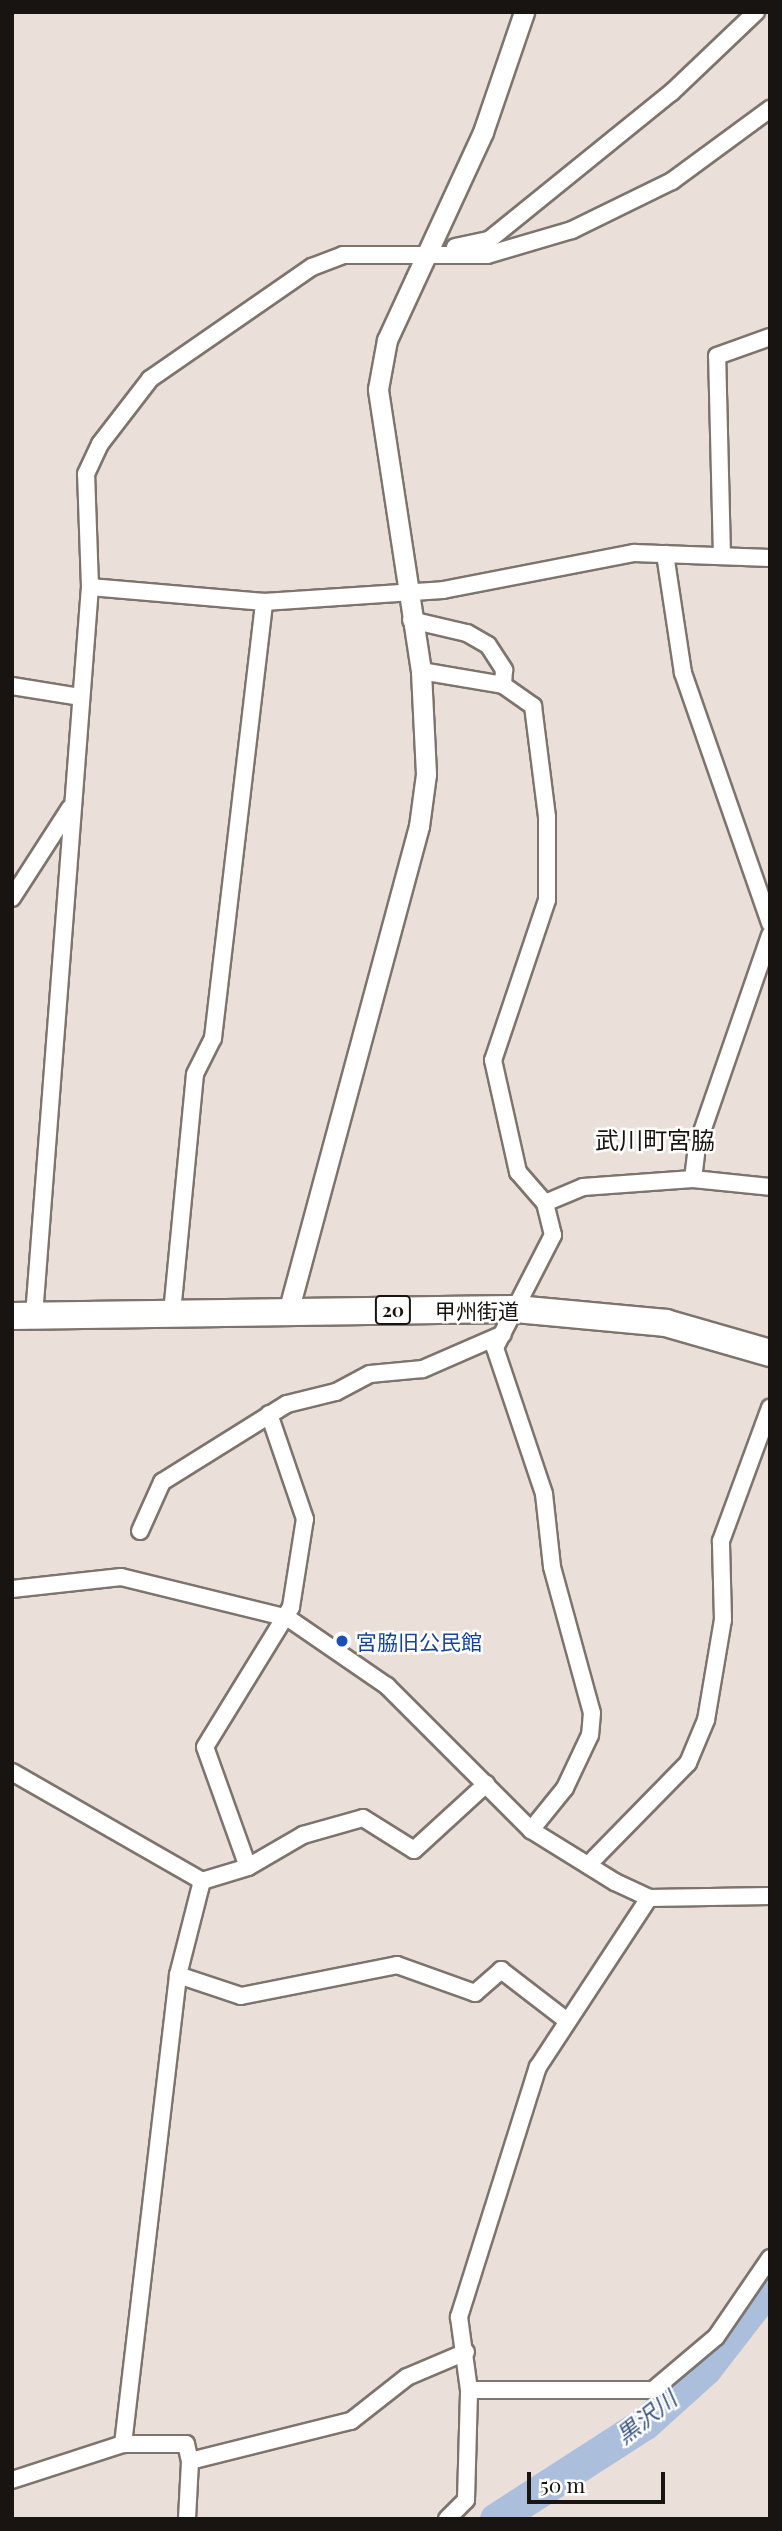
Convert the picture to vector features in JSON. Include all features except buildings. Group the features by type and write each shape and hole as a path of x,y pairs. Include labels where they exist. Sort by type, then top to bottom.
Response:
{"highway":[{"name":"甲州街道","path":"23,1316 516,1309 666,1323 770,1353"}],"street":[{"path":"288,1312 419,826 426,774 421,671 411,620 378,388 387,340 484,132 524,12"},
{"path":"426,252 489,240 672,92 755,12"},
{"path":"23,1316 90,587 86,474 100,444 150,379 312,267 343,255 499,253 572,230 672,181 770,109"},
{"path":"722,556 716,356 770,337"},
{"path":"90,587 264,602 409,594 634,553 770,558"},
{"path":"665,554 683,673 770,923"},
{"path":"172,1313 195,1074 213,1038 264,602"},
{"path":"411,620 467,633 488,645 504,670 503,685"},
{"path":"421,671 503,685 533,706 550,877 493,1060 518,1172 545,1203 553,1235 495,1348 544,1494 552,1567 592,1713 590,1735 565,1788 531,1830"},
{"path":"12,686 81,697"},
{"path":"12,898 71,806"},
{"path":"693,1179 696,1146 770,935"},
{"path":"545,1203 583,1186 693,1179 770,1187"},
{"path":"140,1531 162,1482 269,1414 370,1374 423,1369 503,1334"},
{"path":"588,1865 675,1778 702,1729 723,1620 721,1541 770,1408"},
{"path":"248,1867 205,1747 288,1618 306,1519 269,1414"},
{"path":"12,1589 121,1577 288,1618 387,1686 531,1830 588,1865 649,1898 770,1896"},
{"path":"12,1772 202,1881 248,1867 303,1835 363,1818 414,1850 486,1784"},
{"path":"123,2444 178,1975 202,1881"},
{"path":"447,2519 466,2500 470,2390 467,2353 459,2317 538,2067 566,2020 649,1898"},
{"path":"178,1975 241,1996 397,1965 475,1993 501,1970 566,2020"},
{"path":"470,2390 653,2390 716,2337 770,2259"},
{"path":"190,2461 351,2421 407,2377 467,2353"},
{"path":"12,2480 123,2444 186,2444 190,2461 187,2519"}],"waterway":[{"name":"黒沢川","path":"496,2519 645,2423 705,2369 770,2285"}],"place":[{"name":"宮脇旧公民館","path":"342,1641"}],"district":[{"name":"武川町宮脇","path":"655,1140"}]}
